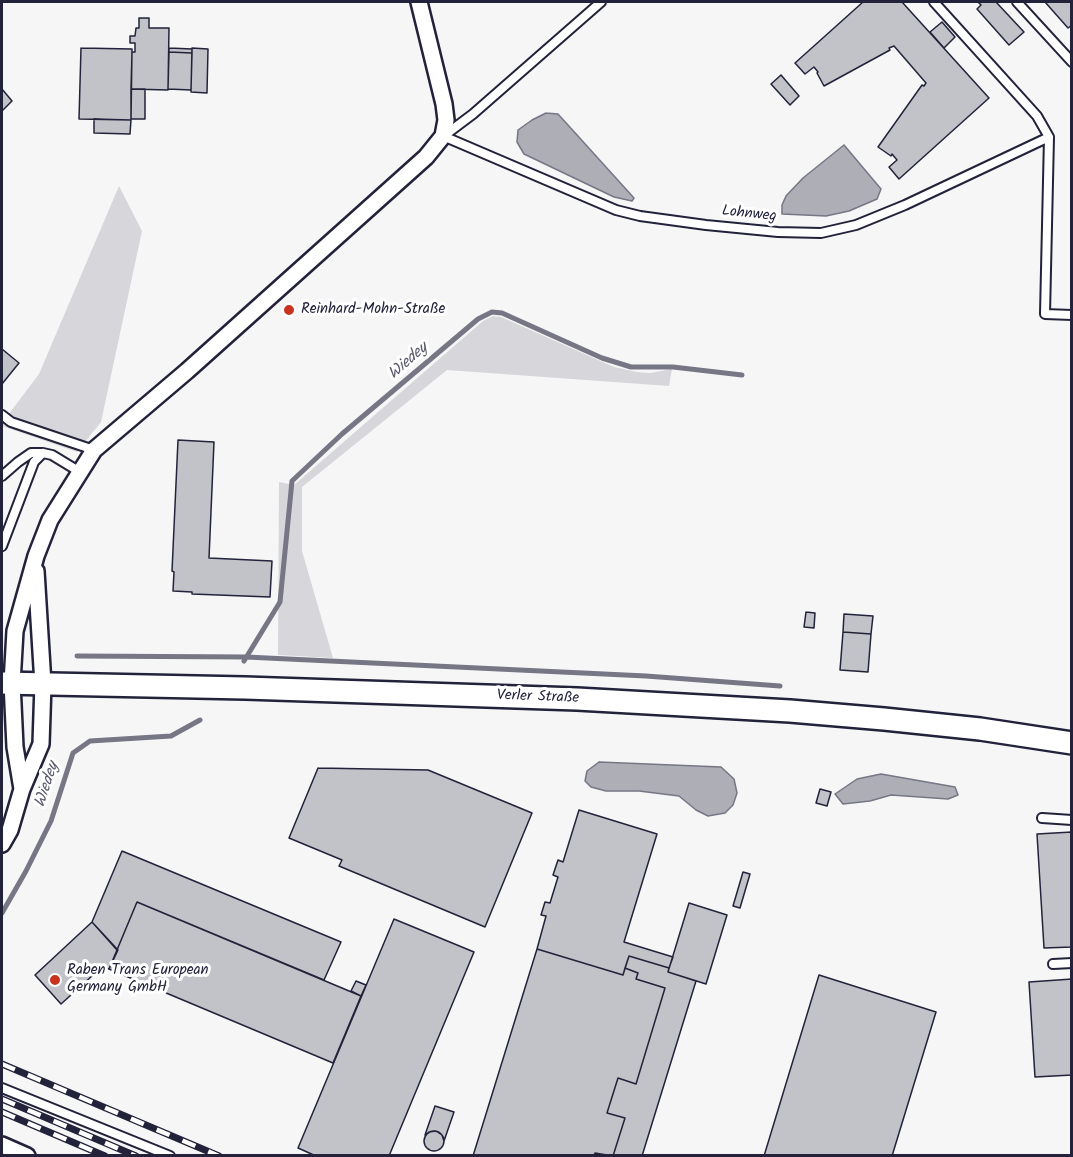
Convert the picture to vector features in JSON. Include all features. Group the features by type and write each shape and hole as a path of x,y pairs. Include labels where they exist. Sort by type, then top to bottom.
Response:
{"main road":[{"name":"Verler Straße","path":"7,683 577,699 778,710 970,728 1071,743"}],"street":[{"path":"22,789 7,683 15,631 36,556 50,520 94,450 187,371 426,157 443,135 446,120 444,104 419,2"},
{"path":"2,844 10,830 22,789 40,744 43,684 36,556"},
{"path":"2,1145 27,1155"}],"lane":[{"path":"443,135 473,114 601,2"},
{"path":"934,2 1037,116 1049,137 1045,314 1071,315"},
{"path":"1017,2 1071,62"},
{"name":"Lohnweg","path":"443,135 615,210 640,216 717,226 778,232 821,233 856,225 905,205 1049,137"},
{"path":"2,415 11,422 94,450"},
{"path":"2,476 31,453 52,455 80,472"},
{"path":"2,546 34,462 43,453"},
{"path":"1042,818 1071,820"},
{"path":"1053,964 1071,963"},
{"path":"2,1088 170,1155"}],"shaded area":[{"path":"546,113 558,114 634,198 632,201 614,197 524,154 517,142 518,130"},
{"path":"844,145 881,189 877,199 849,211 826,216 782,214 782,205 786,196 803,178"},
{"path":"119,186 142,231 101,422 77,452 2,426 2,423 39,374"},
{"path":"493,316 501,317 614,367 650,373 672,369 669,386 447,370 302,487 302,551 333,658 278,655 279,482 294,485 483,321"},
{"path":"599,762 721,767 734,779 737,793 733,805 725,813 708,816 696,810 679,796 639,791 606,791 591,787 585,781 587,771"},
{"path":"881,774 955,787 958,795 948,799 891,795 870,801 843,804 835,794 857,779"}],"building":[{"path":"863,2 902,2 989,98 899,179 889,167 897,160 892,154 891,156 878,147 922,85 926,83 894,46 824,86 814,67 805,74 795,63"},
{"path":"978,2 996,2 1024,32 1009,45 977,9 981,5"},
{"path":"1045,2 1072,2 1072,25 1068,28"},
{"path":"139,18 149,18 149,28 169,28 168,90 131,89 132,52 135,52 135,43 130,43 130,36 135,36 136,28 139,28"},
{"path":"942,22 955,37 944,48 930,32"},
{"path":"81,48 132,49 131,120 79,119"},
{"path":"169,48 192,49 192,53 169,52"},
{"path":"192,48 208,49 207,93 191,92"},
{"path":"169,52 192,53 191,90 168,89"},
{"path":"781,75 799,96 790,105 771,84"},
{"path":"2,89 12,101 2,111"},
{"path":"131,89 145,89 145,119 131,119"},
{"path":"94,119 131,120 130,134 94,133"},
{"path":"2,349 19,363 2,384"},
{"path":"178,440 214,442 209,558 272,561 270,597 192,594 192,592 173,591"},
{"path":"806,612 815,613 814,628 804,627"},
{"path":"844,614 873,616 871,634 843,632"},
{"path":"843,632 871,634 868,672 840,670"},
{"path":"318,768 428,770 532,813 485,927 339,866 342,860 289,838"},
{"path":"820,789 831,792 827,806 816,803"},
{"path":"579,810 657,834 624,942 673,957 669,968 629,956 623,975 537,949 546,916 541,915 545,902 550,903 558,877 553,875 558,860 563,862"},
{"path":"1072,832 1072,947 1044,948 1037,834"},
{"path":"122,851 341,942 324,980 137,902 117,950 92,922"},
{"path":"743,872 750,874 740,908 733,906"},
{"path":"137,902 361,996 333,1063 109,969"},
{"path":"689,903 727,915 706,984 668,972"},
{"path":"394,919 474,952 389,1156 316,1156 298,1148"},
{"path":"92,922 118,950 109,969 102,967 61,1004 35,975"},
{"path":"537,949 623,975 625,968 638,973 636,979 665,988 636,1084 618,1078 607,1113 625,1118 613,1156 595,1153 594,1156 473,1156"},
{"path":"629,956 669,968 668,972 696,981 642,1156 613,1156 625,1118 607,1113 618,1078 636,1084 665,988 636,979 638,973 625,968"},
{"path":"819,975 936,1012 892,1156 764,1156"},
{"path":"1072,979 1072,1075 1035,1077 1029,982"},
{"path":"356,981 366,985 361,996 351,991"},
{"path":"435,1106 454,1112 444,1141 442,1135 436,1131 425,1135"},
{"path":"430,1131 438,1131 444,1137 444,1145 438,1151 430,1151 424,1145 424,1137"}],"waterway":[{"name":"Wiedey","path":"244,661 280,602 292,481 342,434 478,319 492,312 502,313 602,358 631,367 673,367 742,375"},
{"path":"77,656 246,657 646,676 780,686"},
{"name":"Wiedey","path":"2,913 51,821 73,753 90,741 171,736 200,720"}],"railway":[{"path":"2,1064 219,1156"},
{"path":"2,1099 136,1156"},
{"path":"2,1112 105,1156"}],"place":[{"name":"Reinhard-Mohn-Straße","path":"289,310"},
{"name":"Raben Trans European Germany GmbH","path":"55,980"}]}
